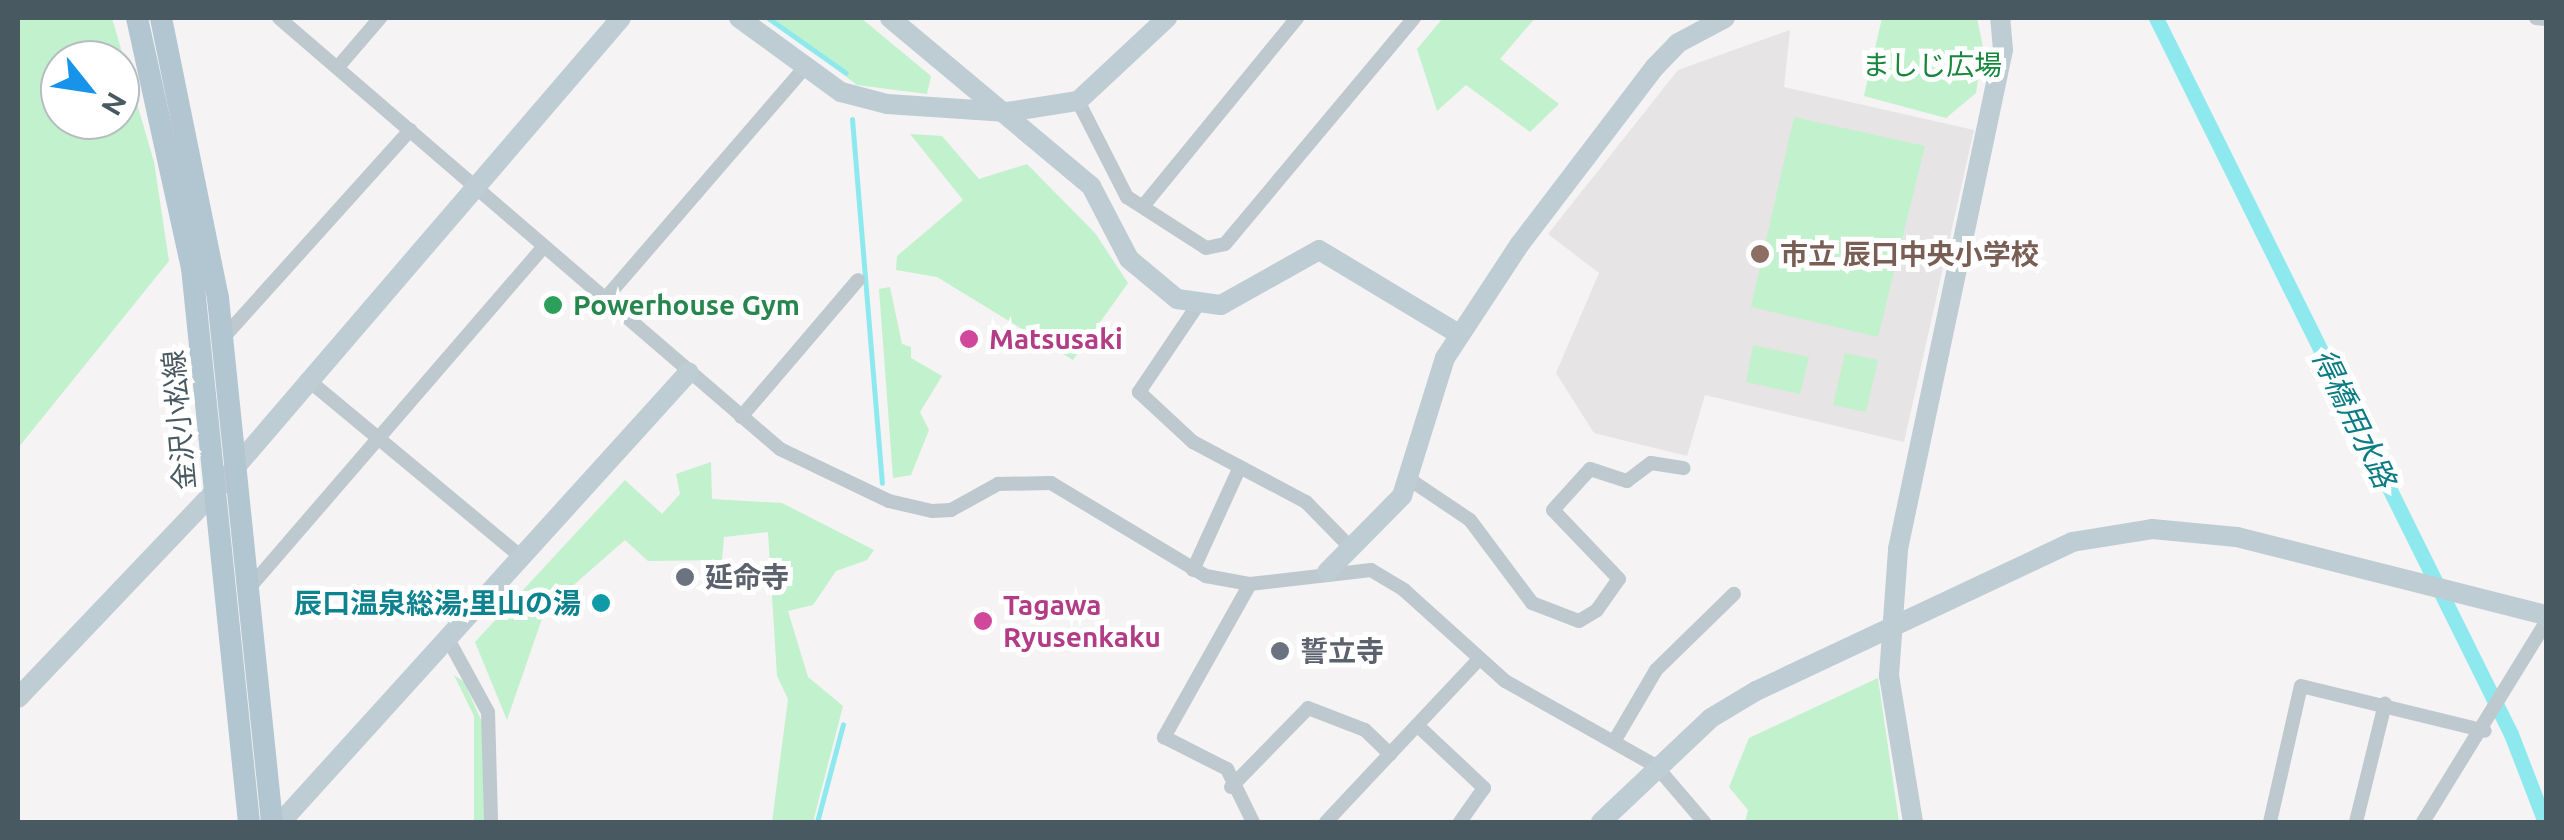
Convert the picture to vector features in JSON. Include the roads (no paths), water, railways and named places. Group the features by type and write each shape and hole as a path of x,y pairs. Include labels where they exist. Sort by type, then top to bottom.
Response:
{"main road":[{"name":"金沢小松線","path":"137,18 192,268 249,822"},
{"name":"金沢小松線","path":"161,18 223,338 272,822"}],"street":[{"path":"279,18 741,417 814,468 889,501 932,511 951,510 998,484 1052,482 1193,570 1250,584 1326,572 1371,570 1388,580 1478,660 1656,766 1704,822"},
{"path":"338,67 380,18"},
{"path":"18,698 215,491 621,18"},
{"path":"739,18 840,92 887,104 1008,112 1078,101 1167,18"},
{"path":"890,18 1008,112 1104,200 1113,231 1144,276 1197,306 1220,306 1249,293 1319,250 1459,334"},
{"path":"1144,205 1297,18"},
{"path":"1078,101 1120,189 1206,248 1225,244 1414,18"},
{"path":"1326,572 1348,545 1387,516 1410,479 1426,402 1459,334 1654,67 1678,43 1725,18"},
{"path":"1912,822 1889,676 1890,626 1908,494 2003,50 2000,18"},
{"path":"2536,18 2546,19"},
{"path":"604,300 806,66"},
{"path":"223,338 410,130"},
{"path":"250,587 544,248"},
{"path":"741,417 858,280"},
{"path":"1197,306 1139,392 1193,442 1306,502 1348,545"},
{"path":"282,822 448,640 519,555 689,372"},
{"path":"308,379 519,555"},
{"path":"1410,479 1470,520 1532,603 1579,621 1596,610 1618,579 1553,510 1590,469 1627,482 1651,463 1684,468"},
{"path":"1193,570 1240,467"},
{"path":"1601,822 1711,718 1756,690 2072,542 2152,530 2237,536 2459,590 2546,618 2489,724 2424,822"},
{"path":"1250,584 1164,738 1227,770 1231,786 1254,822"},
{"path":"1615,740 1656,670 1734,594"},
{"path":"448,640 488,712 491,822"},
{"path":"1326,822 1478,660"},
{"path":"2270,822 2301,686 2489,724"},
{"path":"2356,822 2385,704"},
{"path":"1231,786 1308,708 1365,730 1390,754"},
{"path":"1416,725 1484,788 1460,822"}],"waterway":[{"path":"768,18 846,73"},
{"name":"得橋用水路","path":"2156,18 2511,734 2545,822"},
{"path":"852,119 882,483"},
{"path":"817,822 843,724"}],"place":[{"name":"市立 辰口中央小学校","path":"1760,254"},
{"name":"Powerhouse Gym","path":"553,305"},
{"name":"Matsusaki","path":"969,339"},
{"name":"延命寺","path":"685,577"},
{"name":"辰口温泉総湯;里山の湯","path":"601,603"},
{"name":"Tagawa Ryusenkaku","path":"983,621"},
{"name":"誓立寺","path":"1280,651"}],"park label":[{"name":"ましじ広場","path":"1932,65"}]}
